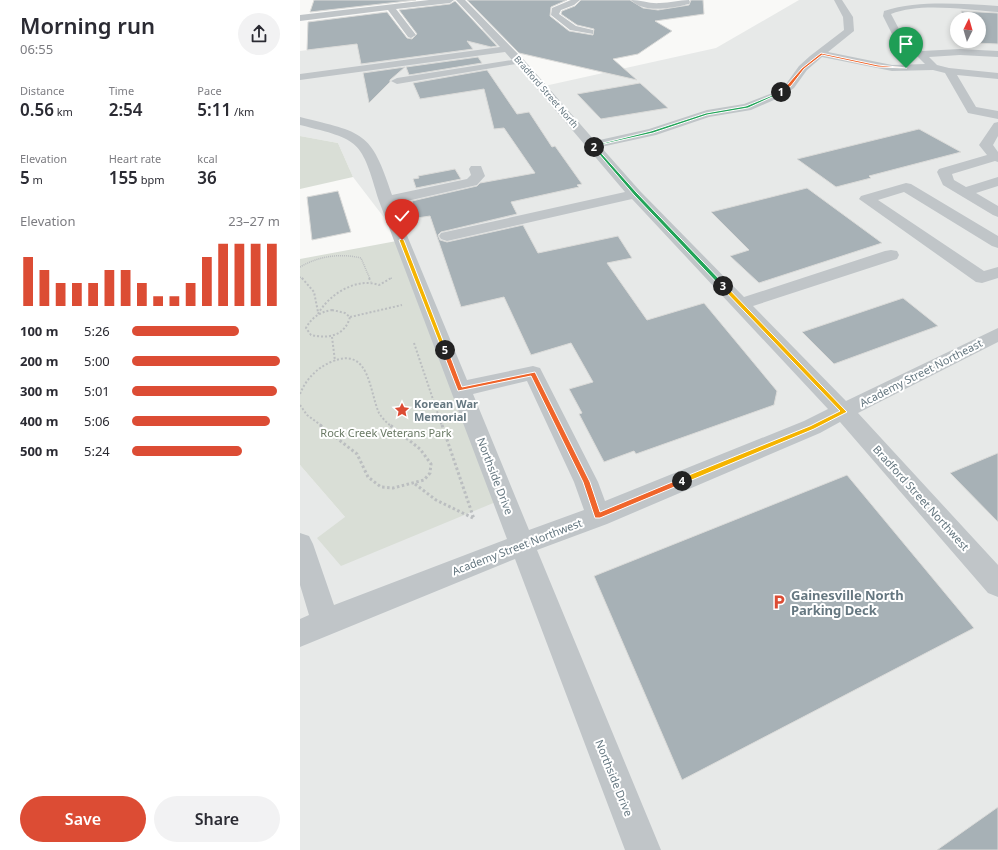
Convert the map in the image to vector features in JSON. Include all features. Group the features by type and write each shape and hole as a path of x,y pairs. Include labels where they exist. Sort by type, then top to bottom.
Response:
{"street":[{"path":"300,18 450,0"},
{"name":"Bradford Street North","path":"460,0 520,62 635,194 844,412"},
{"path":"576,0 574,3 554,10 554,15 573,28 590,32"},
{"path":"634,0 644,6 659,6 686,2"},
{"path":"593,146 652,132 707,114 747,107 779,94 790,86 803,68 849,31 848,18 838,0"},
{"path":"998,9 922,6 895,9 887,14 904,48 922,54 960,52 998,54"},
{"path":"390,7 411,35"},
{"path":"356,11 358,22"},
{"path":"300,77 507,49"},
{"path":"821,54 892,68 934,66 949,71 998,76"},
{"path":"922,54 934,66"},
{"path":"397,81 520,62"},
{"path":"949,71 972,110 998,115"},
{"name":"Northside Drive","path":"300,121 351,135 362,144 371,155 386,201 643,850"},
{"path":"998,126 986,145 994,161 944,172 948,182 998,212"},
{"path":"300,131 327,129"},
{"path":"386,201 472,182 478,176 476,170"},
{"path":"964,192 998,181"},
{"path":"915,192 948,182"},
{"path":"998,243 906,187 866,199 982,278 998,272"},
{"path":"447,236 635,194"},
{"path":"741,304 891,255"},
{"name":"Academy Street Northeast","path":"844,412 998,334"},
{"path":"460,389 533,373 586,482 598,516"},
{"name":"Academy Street Northwest","path":"300,633 598,516 812,427 844,412"},
{"name":"Bradford Street Northwest","path":"844,412 998,584"},
{"path":"300,544 326,623"}],"path":[{"path":"300,267 323,258 355,256 361,258 371,282 379,286 388,279 392,278 394,280"},
{"path":"300,277 306,281 318,299 318,314"},
{"path":"318,314 321,306 330,296 371,282"},
{"path":"350,317 349,324 346,328 332,337 318,338 311,335 306,328 308,323 318,314 332,310 340,311 350,317 402,306 400,301"},
{"path":"412,336 474,519 436,500 415,484"},
{"path":"332,337 335,361"},
{"path":"300,394 302,387 314,373 323,366 343,359 350,360 363,367 376,399 376,409 382,419 416,443 425,453 431,464 430,473 424,480 415,484 393,488 381,487 368,477 357,454 307,415 300,405"}],"shaded area":[{"path":"799,0 998,0 998,850 300,850 300,465 345,517 341,566 402,241 353,177 338,143 300,136 300,51 490,28 540,87 716,48"}],"green space":[{"path":"300,136 338,143 353,177 300,189"},
{"name":"Rock Creek Veterans Park","path":"402,240 503,499 341,566 317,538 345,517 300,465 300,259"}],"building":[{"path":"314,0 416,0 310,12"},
{"path":"467,0 567,0 551,7 550,16 569,31 593,35 594,29 577,25 561,14 562,11 575,6 581,0 630,0 643,8 658,10 689,5 691,0 703,0 704,14 655,21 672,31 638,54 613,59 637,80 519,53"},
{"path":"455,1 497,46 491,47 467,41 473,49 361,64 357,44 307,50 308,22 387,12 407,38 412,39 417,34 399,10 450,4"},
{"path":"986,12 998,13 998,44 986,44"},
{"path":"478,57 482,63 409,75 406,67"},
{"path":"405,67 390,80 390,82 369,103 363,73"},
{"path":"487,70 517,114 529,112 552,147 555,146 582,184 577,185 579,187 511,202 517,214 441,232 438,235 440,240 447,242 523,225 538,253 618,236 632,258 607,263 647,320 704,303 777,391 774,405 636,454 634,451 604,462 579,414 582,413 569,389 593,382 571,343 531,355 504,297 461,307 430,216 417,218 412,201 477,186 480,183 535,173 504,128 494,129 484,89 420,99 413,83"},
{"path":"640,83 668,108 601,119 577,94"},
{"path":"919,129 961,152 869,176 871,178 836,187 797,159"},
{"path":"455,169 461,179 416,188 413,179 419,178 418,176"},
{"path":"807,188 882,243 759,283 730,256 749,250 711,212"},
{"path":"338,191 351,232 312,240 307,197"},
{"path":"903,298 938,326 834,364 802,332"},
{"path":"998,453 998,522 950,473"},
{"name":"Gainesville North Parking Deck","path":"847,475 974,628 682,780 594,576"},
{"path":"998,807 998,850 937,850"}],"place":[{"name":"Korean War Memorial","path":"402,410"},
{"name":"Gainesville North Parking Deck","path":"779,602"}],"route":[{"path":"402,240 460,389 533,373 586,482 598,516 812,427 844,412 635,194 593,146 652,132 707,114 747,107 779,94 790,86 803,68 821,54 878,66 906,68"}]}
